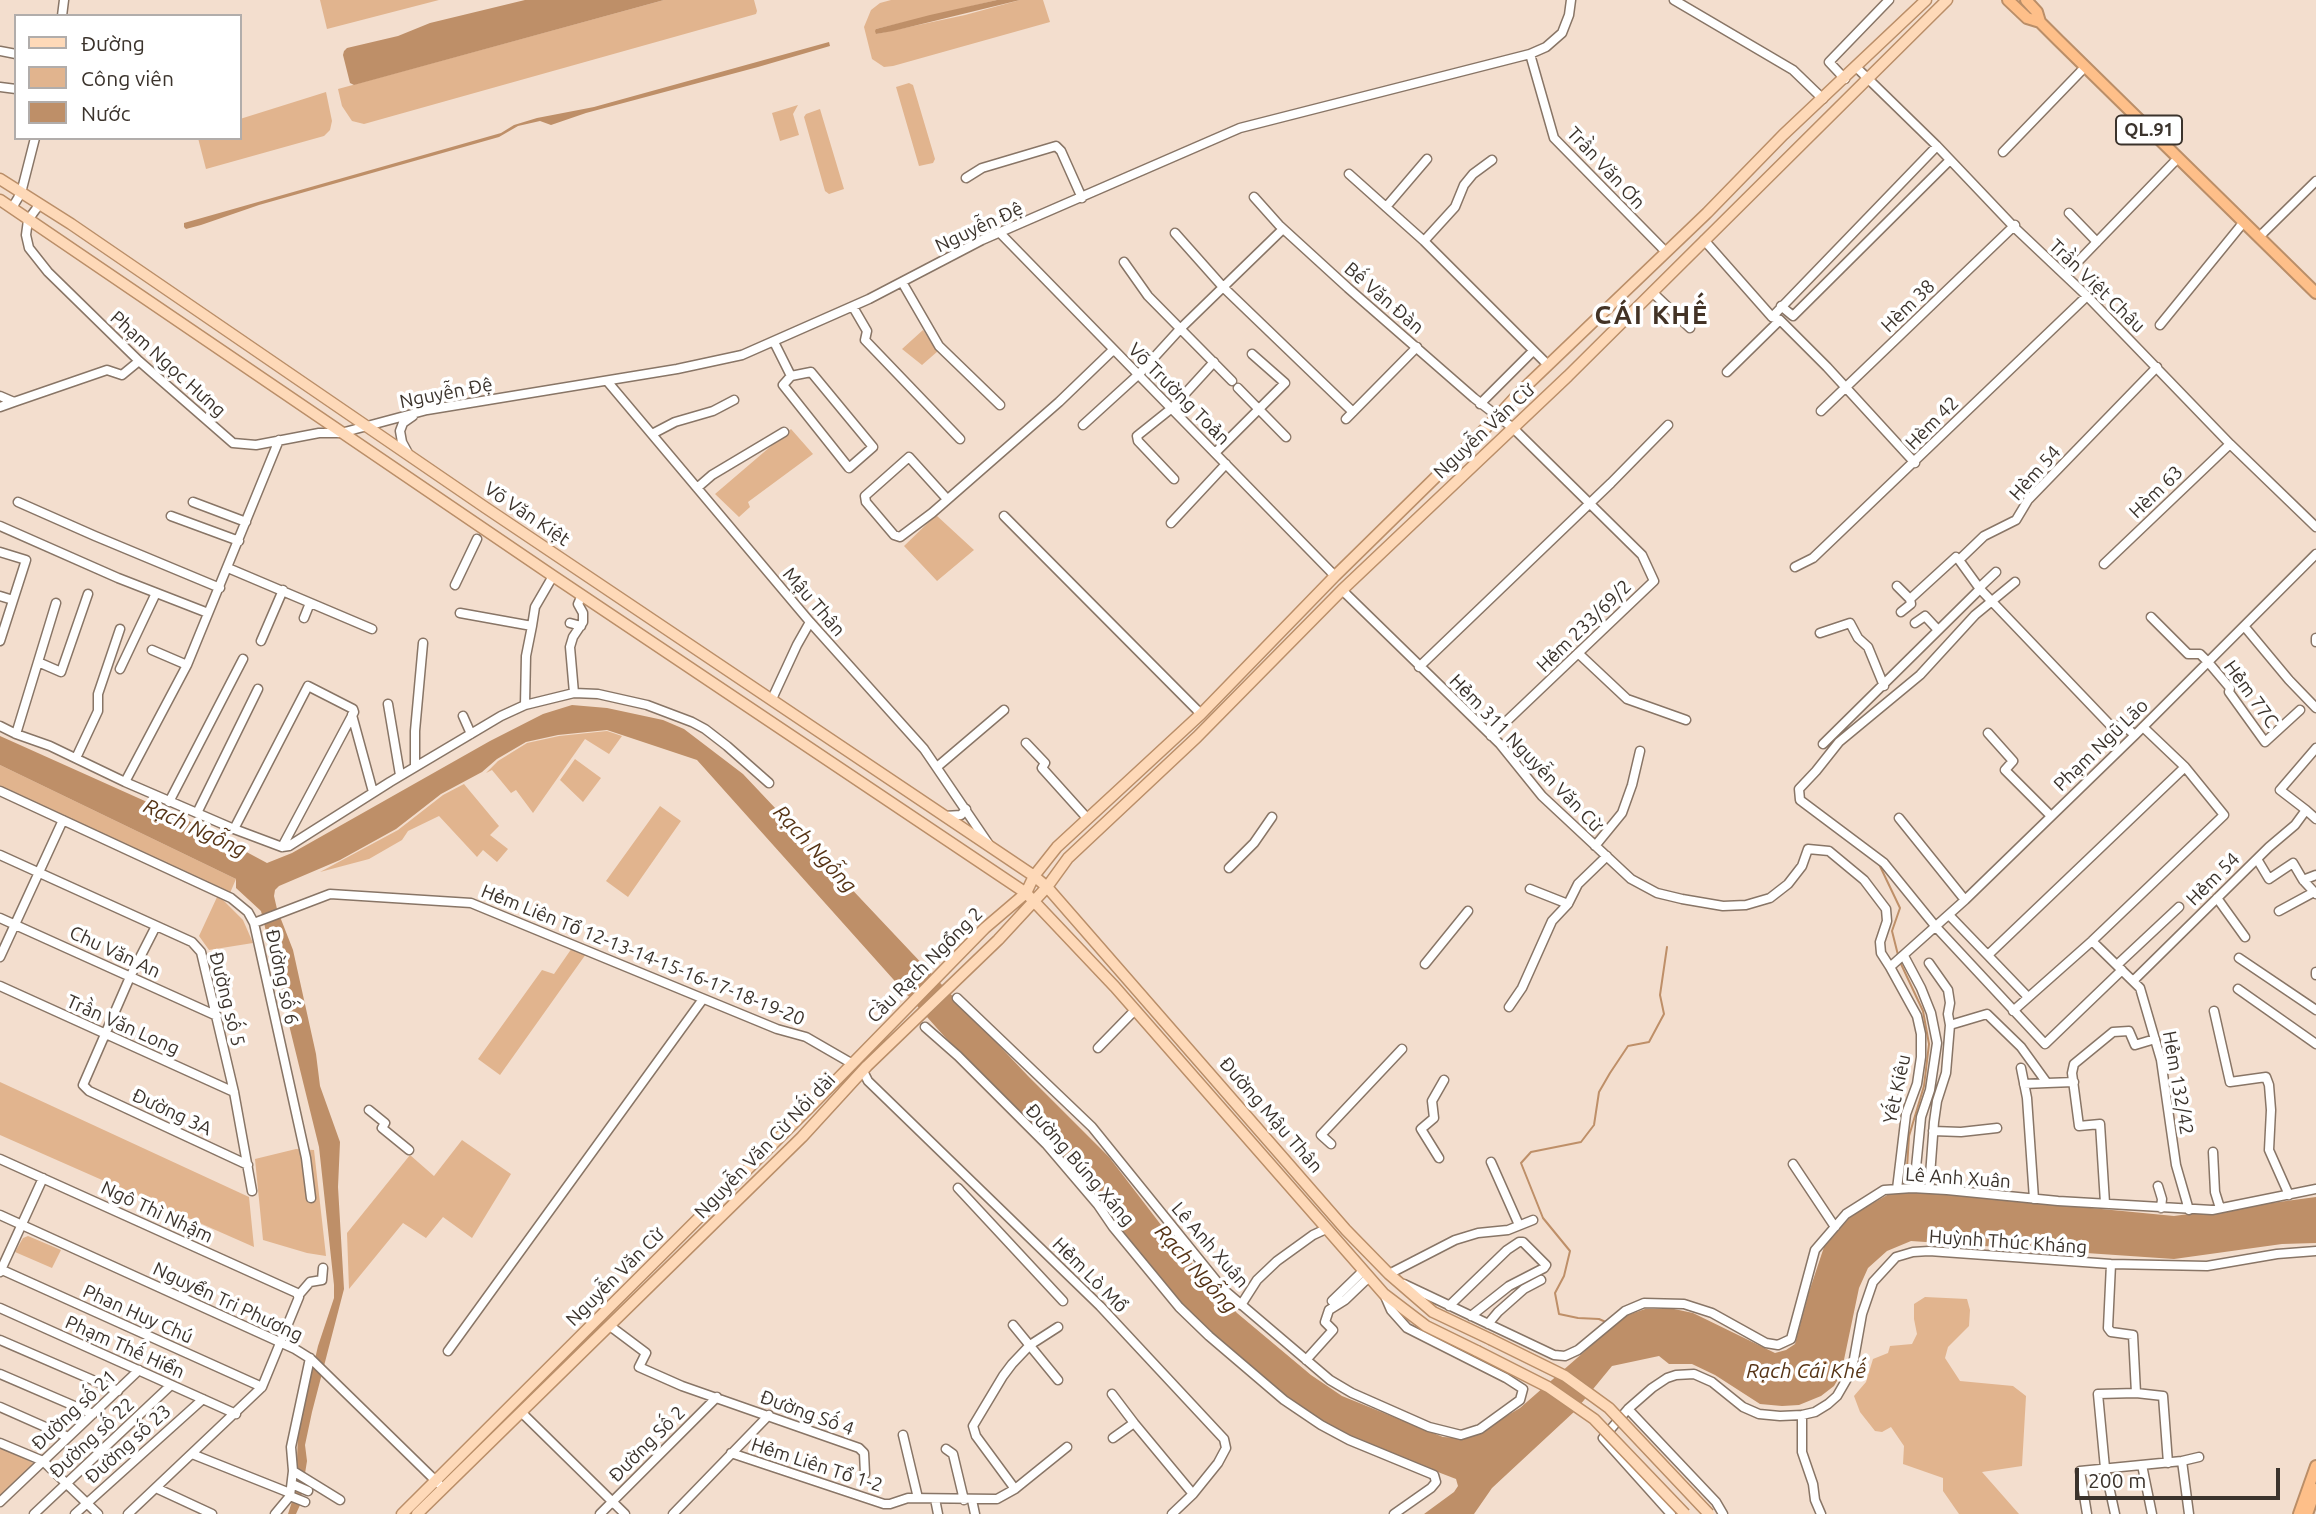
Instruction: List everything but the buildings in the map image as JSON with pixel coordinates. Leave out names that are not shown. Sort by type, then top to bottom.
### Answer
[{"type":"highway","name":"QL.91","points":[[2008,0],[2027,18],[2040,22],[2316,293]]},
{"type":"highway","name":"QL.91","points":[[2026,0],[2037,12],[2040,22]]},
{"type":"highway","points":[[2299,1514],[2316,1466]]},
{"type":"highway","points":[[2307,1514],[2316,1489]]},
{"type":"main road","name":"Nguyễn Văn Cừ","points":[[1026,893],[1034,876],[1057,847],[1200,714],[1548,365],[1707,213],[1783,135],[1926,0]]},
{"type":"main road","name":"Nguyễn Văn Cừ","points":[[1047,887],[1068,858],[1197,737],[1344,588],[1513,428],[1947,0]]},
{"type":"main road","name":"Võ Văn Kiệt","points":[[0,179],[1047,887]]},
{"type":"main road","name":"Võ Văn Kiệt","points":[[0,200],[1035,901]]},
{"type":"main road","points":[[1335,576],[1344,588]]},
{"type":"main road","name":"Cầu Rạch Ngổng 2","points":[[865,1069],[998,940],[1047,887]]},
{"type":"main road","name":"Đường Mậu Thân","points":[[1047,887],[1236,1100],[1346,1230],[1392,1278],[1433,1311],[1565,1376],[1609,1408],[1709,1514]]},
{"type":"main road","name":"Cầu Rạch Ngổng 2","points":[[851,1063],[985,928],[1026,893]]},
{"type":"main road","name":"Đường Mậu Thân","points":[[1035,901],[1135,1010],[1384,1294],[1426,1325],[1548,1387],[1594,1419],[1685,1514]]},
{"type":"main road","points":[[1168,1048],[1179,1038]]},
{"type":"main road","name":"Nguyễn Văn Cừ","points":[[402,1514],[440,1485],[851,1063]]},
{"type":"main road","name":"Nguyễn Văn Cừ Nối dài","points":[[417,1514],[440,1485],[610,1326],[802,1137],[865,1069]]},
{"type":"main road","points":[[682,1236],[692,1245]]},
{"type":"street","name":"Nguyễn Đệ","points":[[341,433],[427,410],[677,369],[742,355],[853,307],[982,240],[1240,128],[1530,54],[1546,47],[1562,33],[1571,0]]},
{"type":"street","points":[[1674,0],[1793,70],[1823,99]]},
{"type":"street","points":[[1844,79],[1829,62],[1889,0]]},
{"type":"street","name":"Trần Văn Ơn","points":[[1530,54],[1554,138],[1665,252]]},
{"type":"street","name":"Trần Việt Châu","points":[[1856,67],[2087,296],[2230,444],[2316,527]]},
{"type":"street","points":[[2003,152],[2085,67]]},
{"type":"street","points":[[12,208],[21,193],[34,140]]},
{"type":"street","points":[[966,178],[982,168],[1056,146],[1062,151],[1082,198]]},
{"type":"street","points":[[1727,372],[1776,318],[1781,306],[1937,146]]},
{"type":"street","points":[[2065,275],[2178,158]]},
{"type":"street","points":[[1386,207],[1427,159]]},
{"type":"street","points":[[1424,241],[1455,207],[1464,185],[1473,174],[1492,160]]},
{"type":"street","points":[[1781,306],[1793,316],[1950,160]]},
{"type":"street","points":[[1349,174],[1424,241],[1548,365]]},
{"type":"street","points":[[2259,237],[2316,181]]},
{"type":"street","name":"Bế Văn Đàn","points":[[1254,197],[1283,229],[1497,417]]},
{"type":"street","points":[[28,220],[39,205]]},
{"type":"street","points":[[2069,212],[2097,242]]},
{"type":"street","name":"Phạm Ngọc Hưng","points":[[28,220],[26,235],[29,248],[48,272],[139,361],[233,443],[256,445],[319,433],[341,433]]},
{"type":"street","points":[[2160,325],[2243,223]]},
{"type":"street","name":"Hèm 38","points":[[1821,411],[2015,225]]},
{"type":"street","points":[[1083,425],[1139,374],[1181,328],[1283,229]]},
{"type":"street","name":"Võ Trường Toản","points":[[1000,233],[1335,576]]},
{"type":"street","points":[[1175,233],[1223,287],[1350,415],[1417,347]]},
{"type":"street","points":[[1704,240],[1915,463]]},
{"type":"street","points":[[1124,262],[1148,296],[1286,437]]},
{"type":"street","points":[[902,282],[939,346],[1000,405]]},
{"type":"street","points":[[1652,292],[1690,328]]},
{"type":"street","name":"Hèm 42","points":[[1795,567],[1813,558],[2087,296]]},
{"type":"street","points":[[853,307],[867,331],[865,340],[960,439]]},
{"type":"street","points":[[774,342],[791,376]]},
{"type":"street","points":[[947,499],[909,457],[865,496],[869,506],[897,537],[947,499],[1059,402],[1113,350]]},
{"type":"street","points":[[1480,404],[1534,351]]},
{"type":"street","points":[[1215,453],[1286,383],[1252,355]]},
{"type":"street","points":[[0,407],[107,370],[122,375],[139,361]]},
{"type":"street","points":[[1174,479],[1136,438],[1172,408],[1214,362]]},
{"type":"street","name":"Hèm 54","points":[[1900,612],[1911,604],[1910,599],[1943,567],[1956,557],[1959,560],[1984,536],[2016,520],[2028,499],[2157,367]]},
{"type":"street","points":[[810,372],[873,447],[849,468],[783,385],[791,376],[810,372]]},
{"type":"street","name":"Mậu Thân","points":[[607,381],[810,621],[924,749],[991,847]]},
{"type":"street","points":[[0,396],[14,402]]},
{"type":"street","points":[[652,434],[675,422],[713,411],[734,400]]},
{"type":"street","points":[[409,455],[402,442],[400,430],[403,423],[427,410]]},
{"type":"street","name":"Hẻm 233/69/2","points":[[1491,736],[1654,581],[1643,555],[1513,428],[1497,417]]},
{"type":"street","points":[[1419,667],[1668,425]]},
{"type":"street","points":[[697,488],[712,475],[784,432]]},
{"type":"street","points":[[125,782],[187,665],[279,440]]},
{"type":"street","name":"Hèm 63","points":[[2104,564],[2230,444]]},
{"type":"street","points":[[1171,523],[1226,464]]},
{"type":"street","points":[[18,502],[220,588]]},
{"type":"street","points":[[193,502],[246,522]]},
{"type":"street","points":[[171,516],[239,541]]},
{"type":"street","points":[[1004,516],[1200,714]]},
{"type":"street","points":[[0,526],[208,614]]},
{"type":"street","points":[[454,584],[477,539]]},
{"type":"street","points":[[0,552],[26,560],[0,641]]},
{"type":"street","name":"Phạm Ngũ Lão","points":[[1904,956],[2135,735],[2316,554]]},
{"type":"street","points":[[1959,560],[1979,589],[2112,727],[2123,725],[2135,735]]},
{"type":"street","points":[[228,568],[372,629]]},
{"type":"street","points":[[1823,744],[1996,572]]},
{"type":"street","points":[[525,705],[526,656],[535,607],[553,576]]},
{"type":"street","points":[[2015,582],[1975,615],[1920,675],[1839,742],[1799,789],[1800,800],[1884,863],[1936,927],[2045,1044],[2179,907]]},
{"type":"street","points":[[1897,586],[1910,599]]},
{"type":"street","name":"Hẻm 311 Nguyễn Văn Cừ","points":[[1344,588],[1419,667],[1491,736],[1542,796],[1631,879],[1657,893],[1723,906],[1746,905],[1770,898],[1788,884],[1802,866],[1808,849]]},
{"type":"street","points":[[261,641],[283,590]]},
{"type":"street","points":[[120,669],[156,593]]},
{"type":"street","points":[[38,662],[61,672],[88,594]]},
{"type":"street","points":[[574,693],[570,647],[581,626],[583,613],[578,604],[582,595]]},
{"type":"street","points":[[0,596],[13,600]]},
{"type":"street","points":[[16,734],[55,603]]},
{"type":"street","points":[[304,618],[310,603]]},
{"type":"street","points":[[460,613],[532,626]]},
{"type":"street","points":[[1915,623],[1926,616],[1938,630]]},
{"type":"street","points":[[2151,617],[2188,654],[2200,654],[2208,662]]},
{"type":"street","points":[[772,699],[810,621]]},
{"type":"street","points":[[570,623],[581,626]]},
{"type":"street","points":[[1820,633],[1850,623],[1858,638],[1868,647],[1883,686],[1892,699]]},
{"type":"street","points":[[2244,626],[2316,708]]},
{"type":"street","points":[[76,758],[98,711],[98,694],[120,629]]},
{"type":"street","points":[[415,767],[422,643]]},
{"type":"street","points":[[152,650],[187,665]]},
{"type":"street","points":[[1578,653],[1627,699],[1686,720]]},
{"type":"street","points":[[169,802],[243,659]]},
{"type":"street","name":"Hẻm 77C","points":[[2208,662],[2230,688],[2229,692],[2264,742],[2301,710]]},
{"type":"street","points":[[234,829],[307,686],[354,709],[282,847]]},
{"type":"street","points":[[197,813],[258,690]]},
{"type":"street","points":[[0,726],[50,746],[169,802],[282,847],[289,846],[400,775],[525,705],[574,693],[598,694],[636,702],[692,722],[727,746],[769,783]]},
{"type":"street","points":[[388,704],[400,775]]},
{"type":"street","points":[[937,766],[1004,710]]},
{"type":"street","points":[[352,715],[373,792]]},
{"type":"street","points":[[463,716],[471,734]]},
{"type":"street","points":[[2013,1011],[2092,941],[2224,815],[2185,767],[2143,727]]},
{"type":"street","points":[[1988,733],[2013,761],[2005,770],[2051,816]]},
{"type":"street","points":[[1026,743],[1045,763],[1042,768],[1087,818]]},
{"type":"street","points":[[2316,748],[2280,790],[2316,820]]},
{"type":"street","points":[[1595,846],[1622,813],[1640,751]]},
{"type":"street","points":[[1988,955],[2185,767]]},
{"type":"street","name":"Đường số 6","points":[[0,791],[231,898],[257,921],[306,1158],[311,1198]]},
{"type":"street","points":[[945,816],[961,815],[966,809]]},
{"type":"street","name":"Hẻm 54","points":[[2133,981],[2295,825],[2306,810]]},
{"type":"street","points":[[1229,868],[1254,843],[1272,817]]},
{"type":"street","points":[[1899,818],[1965,900]]},
{"type":"street","points":[[0,957],[63,820]]},
{"type":"street","name":"Yết Kiêu","points":[[1808,849],[1835,855],[1876,893],[1886,908],[1886,921],[1880,942],[1881,953],[1928,1034],[1921,1057],[1914,1116],[1914,1188]]},
{"type":"street","name":"Đường số 5","points":[[0,855],[192,942],[201,952],[234,1092],[252,1191]]},
{"type":"street","points":[[1509,1007],[1522,988],[1552,922],[1568,904],[1578,884],[1607,856]]},
{"type":"street","points":[[2257,859],[2269,879],[2293,863],[2315,893],[2279,911]]},
{"type":"street","points":[[2303,880],[2316,876]]},
{"type":"street","points":[[1530,888],[1568,904]]},
{"type":"street","name":"Hẻm Liên Tổ 12-13-14-15-16-17-18-19-20","points":[[257,921],[333,894],[471,903],[777,1029],[806,1037],[851,1063]]},
{"type":"street","points":[[2217,898],[2245,937]]},
{"type":"street","points":[[1425,964],[1468,911]]},
{"type":"street","points":[[1949,915],[2028,997]]},
{"type":"street","name":"Chu Văn An","points":[[0,918],[217,1016]]},
{"type":"street","points":[[105,1034],[130,976],[156,926]]},
{"type":"street","name":"Hẻm 132/42","points":[[2092,941],[2140,988],[2161,1060],[2176,1165],[2189,1210]]},
{"type":"street","points":[[1890,967],[1904,956]]},
{"type":"street","name":"Yết Kiêu","points":[[1897,1189],[1914,1116],[1930,1090],[1935,1066],[1921,988],[1904,956]]},
{"type":"street","points":[[2239,958],[2316,1010]]},
{"type":"street","points":[[1929,963],[1948,990],[1950,1003],[1948,1063],[1937,1101],[1930,1189]]},
{"type":"street","name":"Trần Văn Long","points":[[0,986],[234,1092]]},
{"type":"street","points":[[2238,989],[2316,1044]]},
{"type":"street","name":"Lê Anh Xuân","points":[[957,998],[1092,1127],[1223,1289],[1330,1380],[1352,1393],[1445,1433],[1461,1435],[1471,1434],[1520,1400],[1523,1389],[1407,1328],[1391,1310],[1384,1294]]},
{"type":"street","points":[[448,1351],[703,999]]},
{"type":"street","points":[[1098,1048],[1135,1010]]},
{"type":"street","points":[[2214,1011],[2230,1082],[2266,1077],[2271,1110],[2269,1150],[2289,1195]]},
{"type":"street","points":[[1950,1025],[1987,1014],[2021,1047],[2047,1083]]},
{"type":"street","name":"Đường Búng Xáng","points":[[925,1027],[1038,1136],[1098,1205],[1112,1227],[1179,1307],[1209,1336],[1284,1400],[1321,1426],[1434,1475],[1436,1482],[1431,1488],[1394,1514]]},
{"type":"street","points":[[2105,1203],[2100,1124],[2079,1126],[2074,1064],[2113,1032],[2129,1031],[2135,1045],[2155,1039]]},
{"type":"street","name":"Đường 3A","points":[[105,1034],[83,1085],[89,1091],[248,1165]]},
{"type":"street","points":[[1331,1144],[1321,1135],[1402,1049]]},
{"type":"street","points":[[2021,1068],[2034,1199]]},
{"type":"street","name":"Hẻm Lò Mổ","points":[[865,1069],[868,1080],[1100,1306],[1224,1439],[1226,1448],[1218,1462],[1193,1494],[1172,1514]]},
{"type":"street","points":[[1439,1158],[1421,1129],[1434,1118],[1432,1101],[1444,1080]]},
{"type":"street","points":[[2024,1084],[2074,1082]]},
{"type":"street","points":[[369,1110],[384,1123],[382,1127],[409,1150]]},
{"type":"street","points":[[1933,1132],[1997,1128]]},
{"type":"street","points":[[2213,1152],[2215,1192],[2220,1208]]},
{"type":"street","name":"Ngô Thì Nhậm","points":[[0,1159],[299,1297]]},
{"type":"street","points":[[1492,1162],[1519,1225]]},
{"type":"street","points":[[1793,1164],[1835,1227]]},
{"type":"street","points":[[0,1270],[43,1178]]},
{"type":"street","points":[[2158,1186],[2162,1199],[2161,1209]]},
{"type":"street","points":[[958,1188],[1063,1301]]},
{"type":"street","name":"Lê Anh Xuân","points":[[1392,1278],[1554,1355],[1565,1356],[1578,1350],[1625,1311],[1644,1303],[1684,1304],[1712,1313],[1766,1343],[1778,1345],[1791,1339],[1815,1250],[1846,1214],[1884,1190],[1930,1189],[2189,1210],[2220,1208],[2316,1189]]},
{"type":"street","name":"Nguyển Tri Phương","points":[[0,1215],[281,1342],[310,1359],[440,1485]]},
{"type":"street","points":[[1392,1278],[1455,1240],[1478,1233],[1508,1230],[1533,1220]]},
{"type":"street","points":[[1241,1305],[1257,1280],[1276,1261],[1326,1229]]},
{"type":"street","points":[[1449,1306],[1507,1250],[1519,1242],[1523,1242],[1546,1265],[1508,1286],[1471,1316]]},
{"type":"street","name":"Huỳnh Thúc Kháng","points":[[1671,1514],[1603,1438],[1628,1409],[1667,1378],[1694,1374],[1712,1382],[1744,1407],[1759,1414],[1802,1415],[1828,1404],[1843,1387],[1854,1359],[1862,1314],[1873,1282],[1896,1257],[1929,1251],[2111,1264],[2207,1266],[2277,1254],[2316,1251]]},
{"type":"street","points":[[2111,1264],[2109,1328],[2111,1332],[2133,1335],[2136,1393]]},
{"type":"street","points":[[128,1514],[262,1387],[299,1297],[310,1282],[322,1280],[323,1268]]},
{"type":"street","name":"Phan Huy Chú","points":[[0,1270],[262,1387]]},
{"type":"street","points":[[1332,1301],[1365,1275]]},
{"type":"street","points":[[1306,1360],[1335,1331],[1325,1322],[1329,1311],[1345,1300],[1365,1275]]},
{"type":"street","points":[[1488,1324],[1524,1289],[1541,1280]]},
{"type":"street","name":"Phạm Thế Hiển","points":[[0,1308],[236,1414]]},
{"type":"street","points":[[1013,1325],[1058,1380]]},
{"type":"street","points":[[610,1326],[646,1353],[639,1367],[682,1386],[718,1397]]},
{"type":"street","points":[[1015,1489],[976,1436],[974,1426],[1003,1376],[1030,1345],[1058,1327]]},
{"type":"street","points":[[0,1340],[118,1391]]},
{"type":"street","points":[[298,1493],[291,1447],[310,1359]]},
{"type":"street","name":"Đường số 21","points":[[0,1502],[139,1370]]},
{"type":"street","points":[[0,1374],[93,1414]]},
{"type":"street","name":"Đường số 22","points":[[34,1514],[171,1385]]},
{"type":"street","points":[[2115,1514],[2105,1468],[2098,1394],[2136,1393],[2163,1396],[2168,1462]]},
{"type":"street","points":[[1112,1394],[1193,1494]]},
{"type":"street","name":"Đường Số 4","points":[[718,1397],[859,1448],[864,1453],[865,1474]]},
{"type":"street","name":"Đường Số 2","points":[[600,1514],[718,1397]]},
{"type":"street","name":"Đường số 23","points":[[75,1514],[203,1399]]},
{"type":"street","points":[[0,1407],[68,1437]]},
{"type":"street","points":[[1628,1409],[1716,1502],[1723,1514]]},
{"type":"street","points":[[521,1412],[625,1514]]},
{"type":"street","points":[[673,1514],[769,1415]]},
{"type":"street","points":[[1802,1415],[1802,1452],[1821,1514]]},
{"type":"street","points":[[1113,1438],[1134,1423]]},
{"type":"street","points":[[903,1435],[918,1498]]},
{"type":"street","points":[[0,1443],[43,1461],[98,1514]]},
{"type":"street","name":"Hẻm Liên Tổ 1-2","points":[[731,1453],[884,1504],[918,1498],[997,1499],[1015,1489],[1067,1447]]},
{"type":"street","points":[[946,1449],[953,1454],[975,1514]]},
{"type":"street","points":[[192,1454],[298,1493]]},
{"type":"street","points":[[2087,1514],[2080,1471],[2199,1457]]},
{"type":"street","points":[[2182,1461],[2189,1514]]},
{"type":"street","points":[[2142,1465],[2152,1514]]},
{"type":"street","points":[[295,1471],[340,1500]]},
{"type":"street","points":[[156,1488],[212,1514]]},
{"type":"street","points":[[275,1514],[298,1493]]},
{"type":"street","points":[[935,1499],[939,1514]]},
{"type":"green space","points":[[320,0],[439,0],[327,29]]},
{"type":"green space","points":[[664,0],[754,0],[757,11],[756,14],[364,124],[352,121],[342,106],[338,89]]},
{"type":"green space","points":[[891,0],[997,0],[876,29],[876,34],[1020,0],[1043,0],[1050,22],[884,67],[872,59],[864,27],[871,10],[880,3]]},
{"type":"green space","points":[[909,83],[913,85],[935,159],[933,163],[919,166],[896,87]]},
{"type":"green space","points":[[326,92],[332,121],[330,130],[324,136],[206,169],[199,140],[242,140],[242,118]]},
{"type":"green space","points":[[798,105],[793,114],[799,135],[780,141],[772,113]]},
{"type":"green space","points":[[820,109],[844,189],[829,194],[825,191],[804,117]]},
{"type":"green space","points":[[923,330],[938,351],[922,365],[902,349]]},
{"type":"green space","points":[[791,429],[813,454],[748,502],[750,507],[739,517],[715,494]]},
{"type":"green space","points":[[936,515],[974,550],[937,581],[904,546]]},
{"type":"green space","points":[[607,731],[622,736],[609,754],[585,739],[533,813],[516,790],[511,793],[492,770],[486,773],[498,761],[527,743],[559,736]]},
{"type":"green space","points":[[575,759],[601,778],[583,802],[560,780]]},
{"type":"green space","points":[[0,765],[236,879],[230,893],[0,788]]},
{"type":"green space","points":[[464,784],[499,826],[490,835],[508,849],[497,862],[483,850],[477,857],[439,816],[408,831],[402,840],[369,859],[320,872],[398,830],[443,795]]},
{"type":"green space","points":[[660,806],[681,821],[628,897],[606,881]]},
{"type":"green space","points":[[218,895],[243,920],[253,943],[209,950],[199,936]]},
{"type":"green space","points":[[572,948],[586,954],[500,1075],[478,1059],[542,970],[554,974]]},
{"type":"green space","points":[[0,1082],[249,1197],[254,1247],[0,1135]]},
{"type":"green space","points":[[462,1140],[511,1174],[472,1238],[443,1217],[426,1238],[403,1223],[349,1289],[347,1233],[410,1155],[434,1176]]},
{"type":"green space","points":[[296,1149],[314,1150],[326,1256],[263,1240],[255,1159]]},
{"type":"green space","points":[[28,1236],[61,1250],[52,1268],[15,1252],[23,1238]]},
{"type":"green space","points":[[1925,1297],[1967,1299],[1970,1310],[1969,1326],[1948,1347],[1945,1358],[1960,1381],[2013,1386],[2026,1396],[2022,1466],[1982,1472],[2019,1514],[1959,1514],[1943,1491],[1943,1478],[1903,1464],[1904,1446],[1891,1427],[1882,1432],[1875,1431],[1860,1412],[1854,1396],[1866,1382],[1873,1359],[1888,1353],[1890,1346],[1912,1344],[1917,1334],[1914,1304]]},
{"type":"green space","points":[[0,1446],[35,1464],[0,1502]]},
{"type":"water","points":[[525,0],[664,0],[354,85],[350,83],[343,55],[347,48],[398,36],[430,23]]},
{"type":"water","points":[[997,0],[1020,0],[893,31],[876,34],[875,31],[930,15]]},
{"type":"water","points":[[829,42],[830,46],[551,125],[540,121],[518,126],[499,137],[259,205],[201,225],[186,229],[184,227],[184,223],[501,133],[514,125],[537,118],[594,107]]},
{"type":"water","points":[[572,705],[607,708],[663,720],[684,729],[743,774],[1028,1076],[1109,1157],[1181,1251],[1237,1313],[1311,1375],[1342,1396],[1443,1437],[1474,1435],[1520,1408],[1625,1316],[1645,1309],[1674,1309],[1693,1313],[1775,1353],[1786,1350],[1795,1344],[1824,1247],[1852,1215],[1889,1194],[1905,1190],[2174,1216],[2316,1197],[2316,1243],[2282,1244],[2174,1259],[1911,1241],[1887,1251],[1868,1268],[1859,1288],[1841,1374],[1834,1386],[1821,1396],[1799,1405],[1760,1404],[1715,1375],[1692,1364],[1669,1364],[1659,1356],[1612,1366],[1575,1411],[1492,1488],[1474,1514],[1424,1514],[1454,1492],[1458,1486],[1456,1479],[1342,1435],[1290,1401],[1192,1317],[1059,1156],[944,1036],[697,760],[607,730],[558,735],[526,742],[497,759],[482,772],[441,794],[396,829],[340,860],[275,890],[277,909],[293,950],[316,1054],[320,1086],[340,1142],[338,1187],[344,1289],[305,1445],[307,1461],[300,1505],[296,1514],[288,1514],[296,1489],[298,1432],[318,1346],[334,1298],[334,1285],[319,1147],[261,911],[236,888],[236,879],[0,765],[0,736],[185,819],[267,863],[292,853],[490,741],[543,714]]},
{"type":"waterway","points":[[1878,862],[1900,908],[1892,931],[1898,955]]},
{"type":"waterway","points":[[1608,1323],[1599,1319],[1559,1314],[1555,1293],[1564,1276],[1570,1251],[1543,1218],[1521,1163],[1531,1152],[1581,1142],[1594,1125],[1599,1092],[1610,1073],[1628,1046],[1649,1042],[1664,1014],[1660,995],[1667,947]]},
{"type":"waterway","points":[[1901,964],[1923,1011],[1929,1044],[1924,1086],[1909,1136],[1906,1184]]},
{"type":"district","name":"CÁI KHẾ","points":[[1652,315]]},
{"type":"water label","name":"Rạch Ngỗng","points":[[195,828]]},
{"type":"water label","name":"Rạch Ngỗng","points":[[815,849]]},
{"type":"water label","name":"Rạch Ngỗng","points":[[1196,1269]]},
{"type":"water label","name":"Rạch Cái Khế","points":[[1806,1371]]}]
